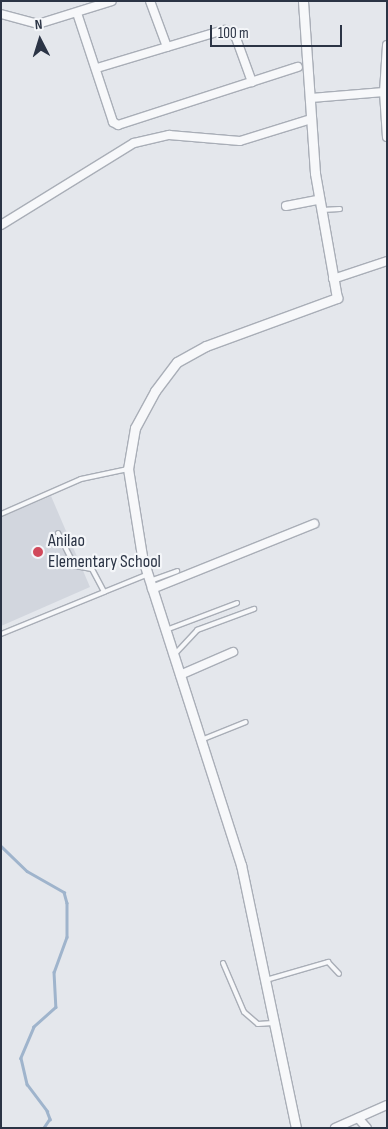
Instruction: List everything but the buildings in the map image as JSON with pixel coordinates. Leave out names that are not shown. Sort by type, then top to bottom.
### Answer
[{"type":"street","points":[[1,14],[34,25],[112,1]]},
{"type":"street","points":[[150,1],[167,47]]},
{"type":"street","points":[[296,1128],[241,865],[150,581],[133,516],[128,469],[135,428],[155,391],[177,362],[206,346],[332,302],[337,296],[319,205],[303,1]]},
{"type":"street","points":[[77,13],[97,68],[113,122],[118,126],[298,67]]},
{"type":"street","points":[[97,68],[228,30],[236,38],[252,82]]},
{"type":"street","points":[[387,45],[384,92],[387,138]]},
{"type":"street","points":[[311,98],[384,92]]},
{"type":"street","points":[[1,224],[134,143],[169,135],[240,141],[311,119]]},
{"type":"street","points":[[286,206],[319,205]]},
{"type":"street","points":[[333,279],[387,261]]},
{"type":"street","points":[[150,581],[314,524]]},
{"type":"street","points":[[180,675],[233,652]]},
{"type":"street","points":[[335,1128],[387,1105]]},
{"type":"street","points":[[358,1118],[367,1128]]},
{"type":"lane","points":[[319,205],[340,209]]},
{"type":"lane","points":[[1,514],[81,479],[128,469]]},
{"type":"lane","points":[[58,533],[75,566],[92,569],[104,592]]},
{"type":"lane","points":[[1,634],[104,592],[150,581],[177,571]]},
{"type":"lane","points":[[166,630],[237,603]]},
{"type":"lane","points":[[174,656],[187,638],[198,630],[254,609]]},
{"type":"lane","points":[[201,740],[246,722]]},
{"type":"lane","points":[[266,980],[328,962],[339,974]]},
{"type":"lane","points":[[223,963],[244,1012],[258,1024],[274,1023]]},
{"type":"shaded area","name":"Anilao Elementary School","points":[[51,496],[90,587],[1,626],[1,517]]},
{"type":"waterway","points":[[1,846],[27,871],[64,892],[67,903],[67,937],[54,972],[56,1007],[34,1027],[21,1058],[27,1084],[47,1111],[50,1119],[44,1128]]},
{"type":"place","name":"Anilao Elementary School","points":[[38,552]]}]
